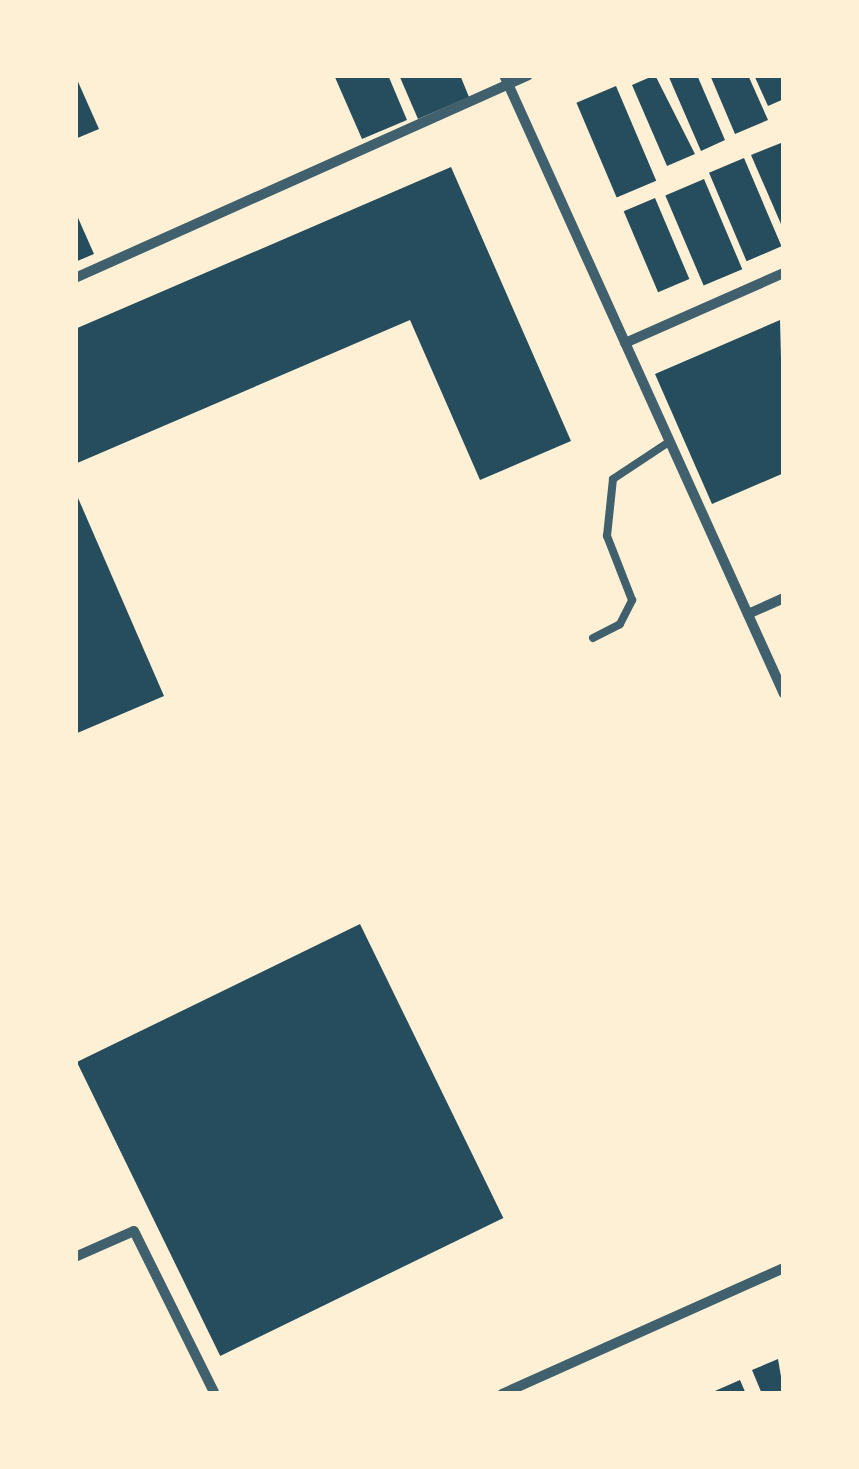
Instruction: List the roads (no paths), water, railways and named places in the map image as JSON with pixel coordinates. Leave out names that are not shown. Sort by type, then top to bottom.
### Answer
[{"type":"street","points":[[75,278],[507,80],[528,75]]},
{"type":"street","points":[[507,80],[784,694]]},
{"type":"street","points":[[625,344],[784,273]]},
{"type":"street","points":[[748,614],[784,598]]},
{"type":"street","points":[[75,1256],[134,1232],[215,1394]]},
{"type":"street","points":[[502,1394],[784,1268]]},
{"type":"lane","points":[[593,638],[620,624],[632,600],[608,536],[613,479],[669,442]]}]
